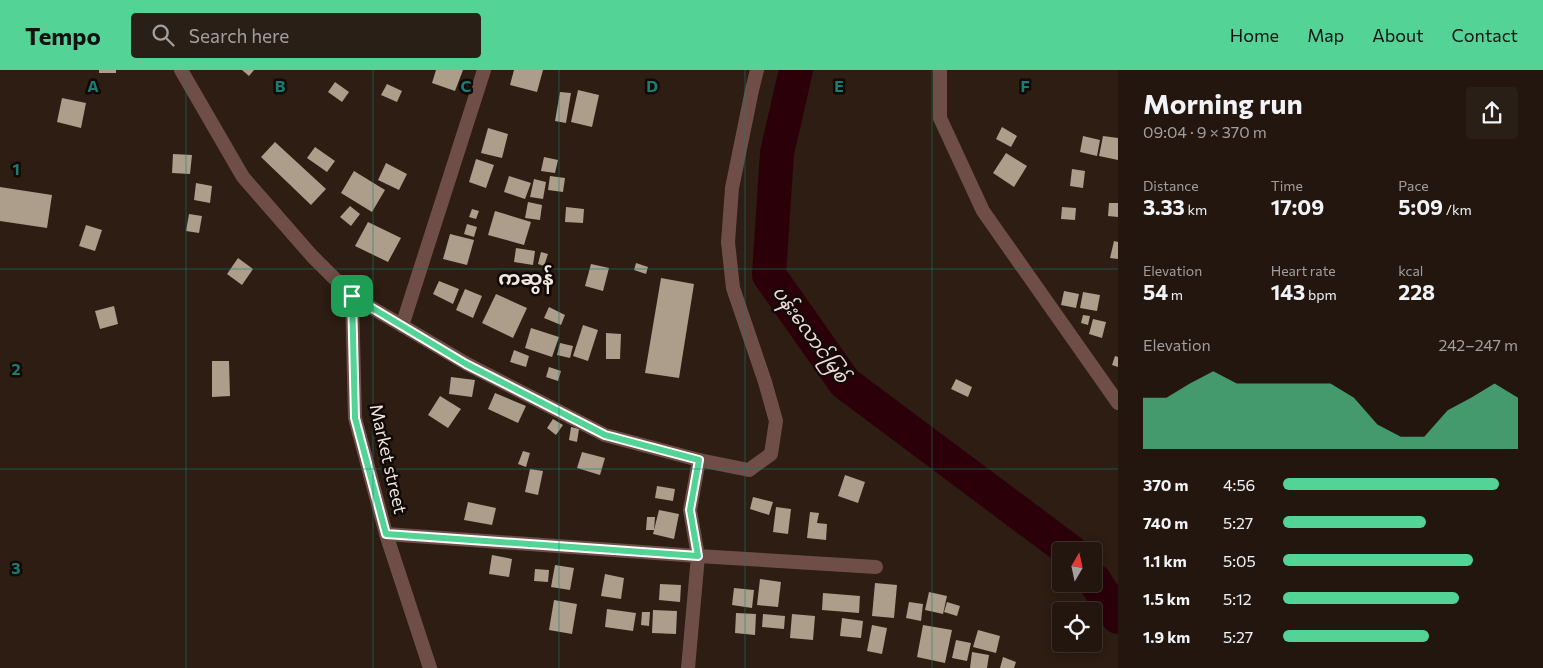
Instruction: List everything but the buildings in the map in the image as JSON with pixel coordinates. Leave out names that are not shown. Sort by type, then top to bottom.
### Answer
[{"type":"street","points":[[181,70],[243,177],[312,256],[352,296],[466,364],[605,435],[699,460],[749,470],[771,454],[776,421],[766,382],[733,288],[728,242],[732,188],[757,70]]},
{"type":"street","points":[[402,326],[484,70]]},
{"type":"street","points":[[940,70],[940,118],[983,211],[1118,403]]},
{"type":"street","name":"Market street","points":[[352,296],[355,418],[386,534],[430,668]]},
{"type":"street","points":[[688,668],[698,556],[690,510],[699,460]]},
{"type":"street","points":[[386,534],[876,567]]},
{"type":"waterway","name":"ပန်းလောင်မြစ်","points":[[796,70],[777,153],[769,275],[845,383],[1058,542]]},
{"type":"waterway","name":"ပန်းလောင်မြစ်","points":[[1102,592],[1118,617]]},
{"type":"district","name":"ကဆွန်","points":[[526,278]]},
{"type":"route","points":[[352,296],[466,364],[605,435],[699,460],[690,510],[698,556],[386,534],[355,418],[352,296]]}]
